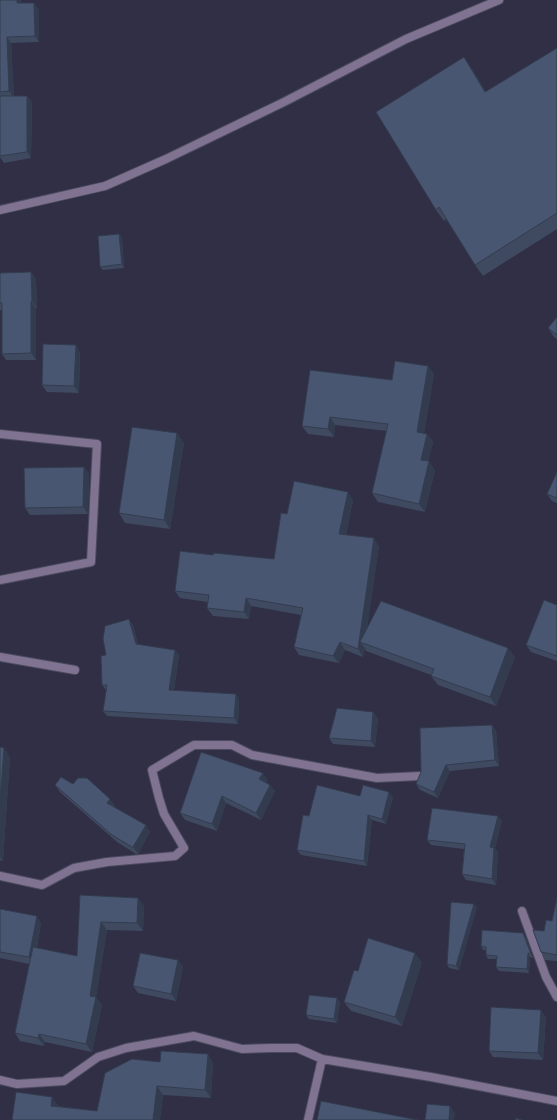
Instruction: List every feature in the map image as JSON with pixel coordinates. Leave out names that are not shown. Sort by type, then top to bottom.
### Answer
[{"type":"street","points":[[0,210],[105,186],[166,159],[284,102],[406,39],[499,0]]},
{"type":"street","points":[[0,434],[97,444],[91,562],[0,580]]},
{"type":"street","points":[[0,657],[75,670]]},
{"type":"street","points":[[0,876],[42,885],[74,868],[107,862],[175,856],[184,848],[164,814],[158,798],[152,770],[194,745],[232,746],[252,755],[377,778],[420,776]]},
{"type":"street","points":[[522,911],[546,977],[557,996]]},
{"type":"street","points":[[0,1080],[17,1084],[64,1081],[98,1057],[126,1048],[194,1036],[242,1049],[297,1048],[322,1059],[431,1077],[557,1101]]},
{"type":"street","points":[[308,1120],[322,1059]]},
{"type":"building","points":[[0,0],[17,0],[17,3],[34,3],[35,36],[7,37],[9,91],[0,92]]},
{"type":"building","points":[[557,48],[557,213],[475,265],[439,207],[436,210],[376,112],[464,57],[485,92]]},
{"type":"building","points":[[0,96],[27,96],[27,152],[0,156]]},
{"type":"building","points":[[119,234],[122,264],[100,267],[98,236]]},
{"type":"building","points":[[31,272],[31,353],[2,354],[2,303],[0,303],[0,273]]},
{"type":"building","points":[[557,317],[557,335],[548,328]]},
{"type":"building","points":[[43,344],[76,345],[74,386],[42,385]]},
{"type":"building","points":[[395,361],[428,366],[417,432],[427,434],[421,460],[429,461],[419,504],[372,493],[388,424],[330,417],[328,429],[302,426],[310,370],[392,380]]},
{"type":"building","points":[[132,427],[177,433],[164,520],[119,513]]},
{"type":"building","points":[[84,467],[83,507],[25,508],[24,468]]},
{"type":"building","points":[[557,472],[557,498],[547,494]]},
{"type":"building","points":[[294,481],[348,492],[339,534],[374,538],[358,649],[340,642],[333,656],[294,647],[303,608],[246,598],[244,612],[207,608],[209,595],[175,591],[180,551],[274,559],[281,513],[287,514]]},
{"type":"building","points":[[544,600],[557,605],[557,656],[526,645]]},
{"type":"building","points":[[381,601],[508,648],[490,697],[431,676],[434,669],[360,642]]},
{"type":"building","points":[[129,619],[136,644],[175,650],[169,690],[236,694],[234,718],[103,711],[107,685],[102,685],[101,656],[106,655],[103,639],[105,626]]},
{"type":"building","points":[[337,708],[373,712],[371,741],[329,738]]},
{"type":"building","points":[[492,725],[495,760],[446,765],[434,792],[416,784],[421,772],[420,728]]},
{"type":"building","points":[[0,747],[4,748],[0,803]]},
{"type":"building","points":[[201,752],[263,773],[259,779],[270,785],[256,813],[222,796],[212,824],[180,813]]},
{"type":"building","points":[[61,777],[73,784],[78,778],[87,778],[110,799],[107,803],[146,825],[133,847],[112,835],[55,785]]},
{"type":"building","points":[[317,785],[360,796],[363,785],[389,792],[382,819],[368,815],[364,861],[297,850],[303,815],[309,816]]},
{"type":"building","points":[[432,808],[498,816],[490,847],[494,848],[492,879],[462,874],[465,844],[427,840]]},
{"type":"building","points":[[80,895],[138,898],[137,923],[101,922],[90,996],[96,997],[86,1044],[39,1034],[38,1038],[15,1033],[33,947],[77,956]]},
{"type":"building","points":[[557,898],[557,955],[541,952],[533,930],[544,931],[546,920],[552,921]]},
{"type":"building","points":[[451,902],[474,904],[456,966],[447,964]]},
{"type":"building","points":[[0,909],[37,916],[29,957],[0,952]]},
{"type":"building","points":[[482,930],[523,933],[531,954],[528,953],[527,969],[496,967],[497,956],[486,955],[486,947],[481,946]]},
{"type":"building","points":[[368,938],[415,953],[395,1017],[344,1002],[354,970],[358,971]]},
{"type":"building","points":[[140,953],[178,960],[171,994],[133,986]]},
{"type":"building","points":[[309,995],[337,998],[334,1019],[306,1015]]},
{"type":"building","points":[[491,1007],[541,1010],[538,1053],[489,1051]]},
{"type":"building","points":[[161,1051],[208,1054],[205,1090],[157,1086],[153,1120],[12,1120],[16,1092],[52,1097],[51,1106],[97,1111],[105,1073],[132,1059],[160,1062]]},
{"type":"building","points":[[321,1101],[418,1120],[317,1120]]},
{"type":"building","points":[[427,1104],[450,1106],[449,1120],[425,1120]]}]
